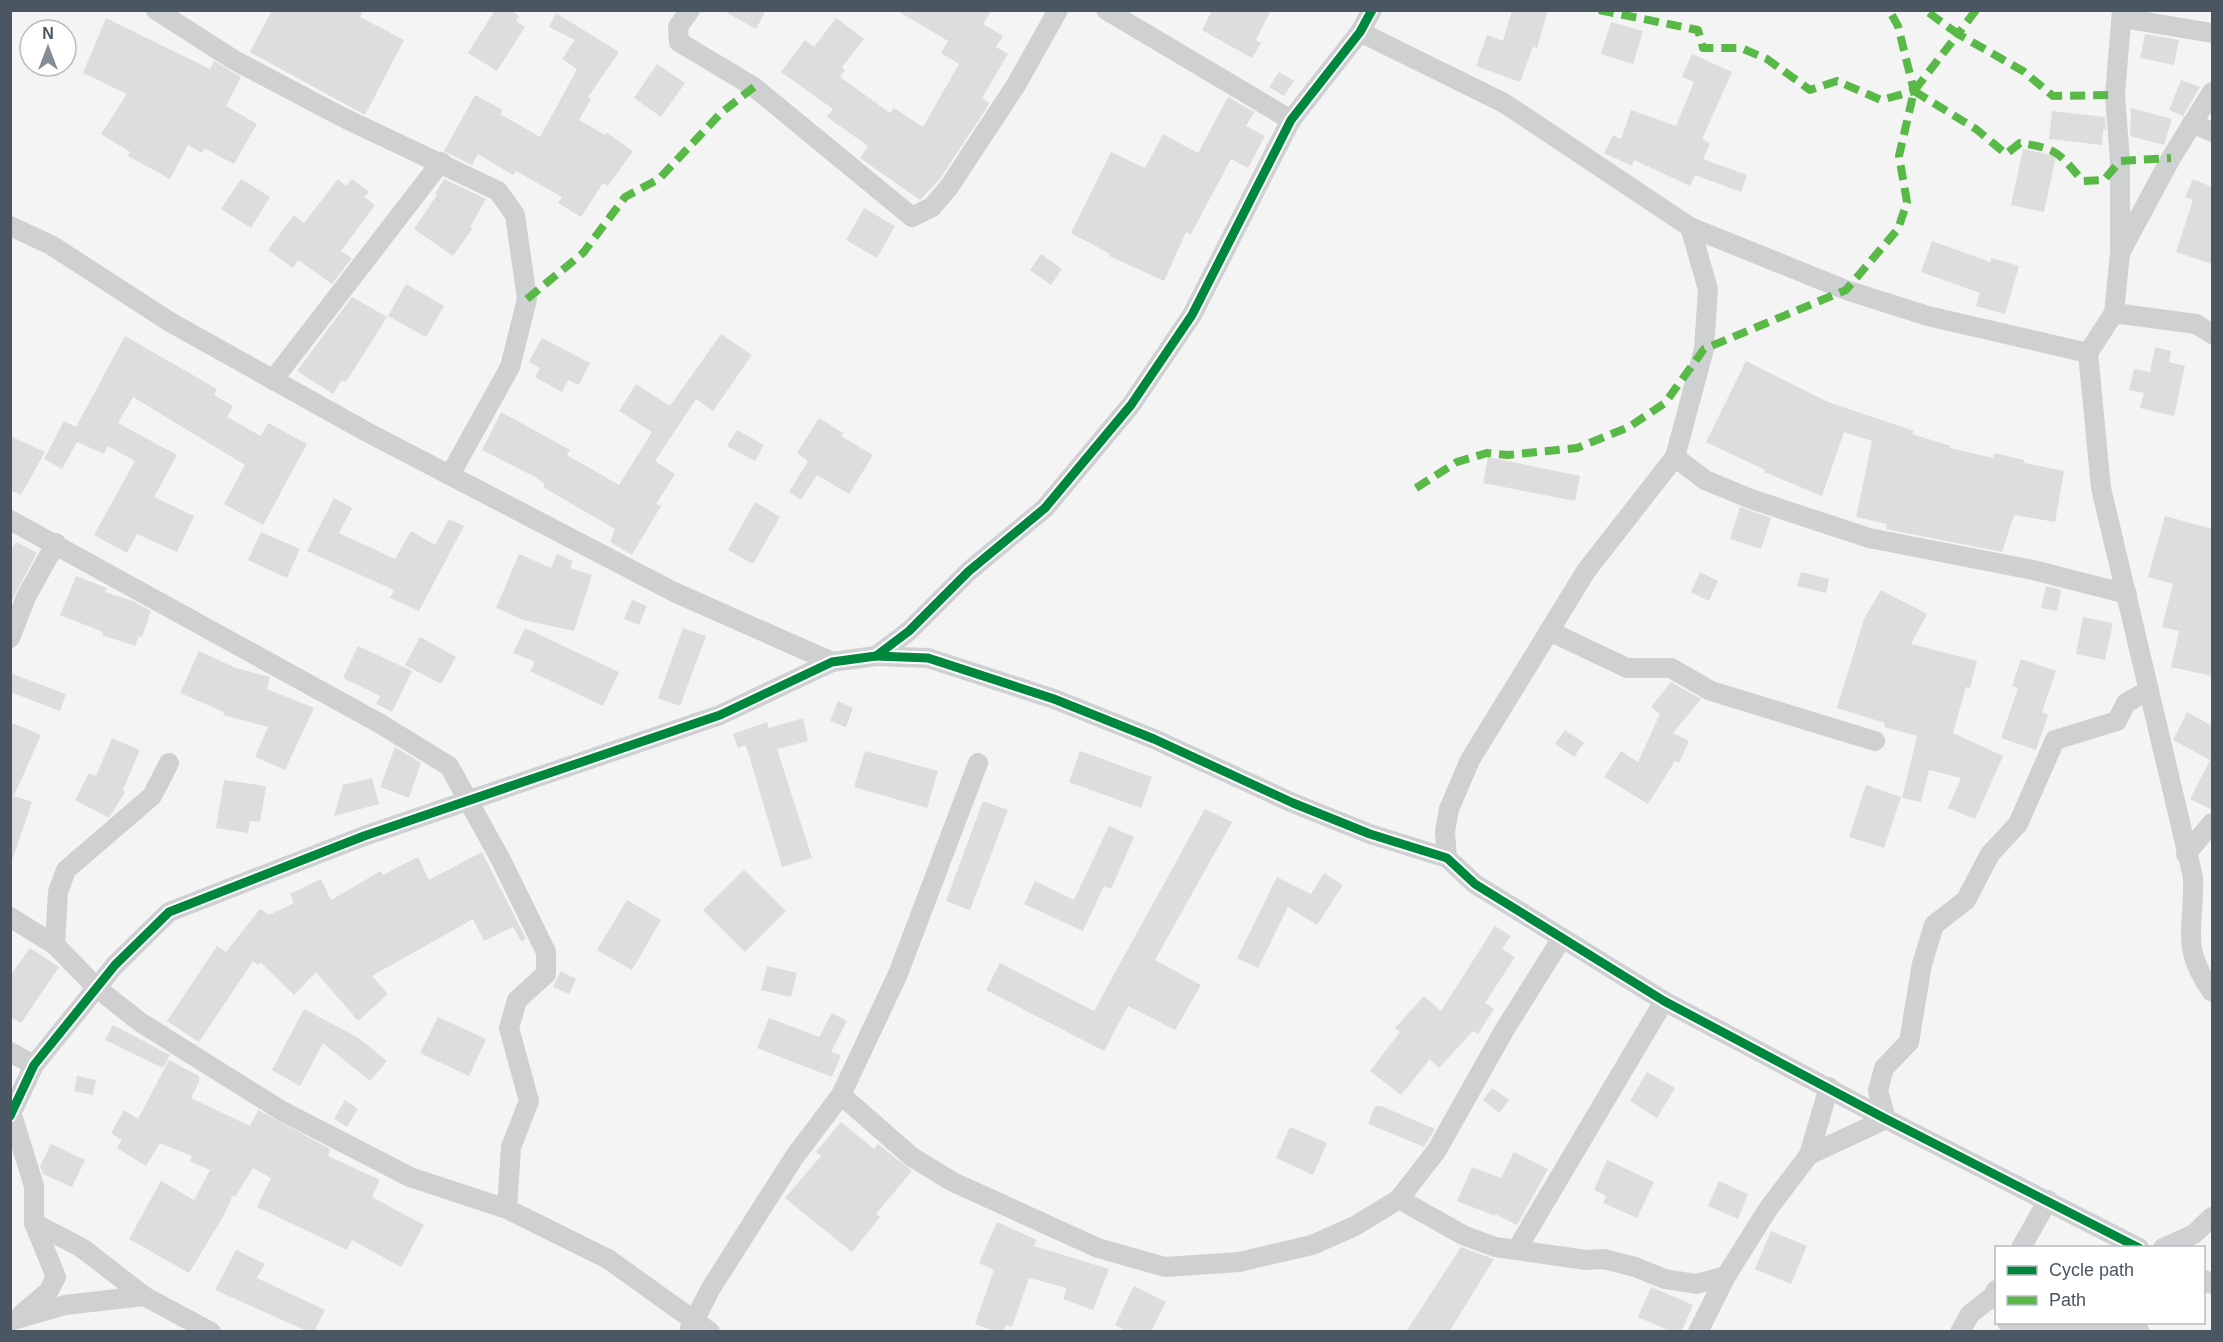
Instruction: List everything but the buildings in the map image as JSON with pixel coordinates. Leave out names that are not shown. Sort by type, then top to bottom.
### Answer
[{"type":"street","points":[[156,10],[234,60],[344,118],[498,190],[515,215],[527,299],[510,367],[450,475]]},
{"type":"street","points":[[690,10],[678,27],[679,42],[754,87],[912,217],[932,207],[949,187],[1016,85],[1058,10]]},
{"type":"street","points":[[1106,10],[1291,120]]},
{"type":"street","points":[[876,656],[909,631],[969,571],[1045,508],[1131,405],[1192,315],[1291,120],[1360,32],[1372,10]]},
{"type":"street","points":[[2212,33],[2122,14],[2115,95],[2120,161],[2120,253],[2114,313],[2088,353],[2101,488],[2193,877],[2189,935],[2194,961],[2212,992]]},
{"type":"street","points":[[1360,32],[1504,104],[1690,227],[1846,290],[1928,316],[2088,353]]},
{"type":"street","points":[[2120,253],[2192,123],[2212,92]]},
{"type":"street","points":[[2192,123],[2212,132]]},
{"type":"street","points":[[273,380],[441,162]]},
{"type":"street","points":[[10,226],[51,245],[170,321],[273,380],[450,475],[674,592],[832,662]]},
{"type":"street","points":[[1447,858],[1445,832],[1449,809],[1470,760],[1586,571],[1675,457],[1704,349],[1708,289],[1690,227]]},
{"type":"street","points":[[2114,313],[2196,324],[2212,334]]},
{"type":"street","points":[[1675,457],[1705,480],[1751,499],[1869,538],[2033,570],[2127,594]]},
{"type":"street","points":[[10,520],[56,543],[379,723],[449,766],[469,798],[546,952],[546,974],[517,1000],[509,1028],[530,1101],[511,1147],[507,1209]]},
{"type":"street","points":[[10,638],[26,597],[56,543]]},
{"type":"street","points":[[1549,631],[1627,668],[1671,668],[1711,692],[1875,741]]},
{"type":"street","points":[[12,1322],[48,1292],[56,1277],[34,1223],[34,1186],[11,1116],[34,1065],[116,965],[169,912],[469,798],[720,715],[832,662],[876,656],[928,658],[1054,699],[1154,739],[1293,803],[1370,834],[1447,858],[1475,884],[1664,1001],[1886,1119],[2135,1246]]},
{"type":"street","points":[[1886,1119],[1878,1091],[1884,1068],[1909,1042],[1922,964],[1934,925],[1966,900],[1990,854],[2018,824],[2055,740],[2117,722],[2126,703],[2149,690]]},
{"type":"street","points":[[55,945],[58,892],[66,870],[152,796],[169,763]]},
{"type":"street","points":[[692,1325],[711,1288],[795,1156],[841,1095],[898,974],[978,763]]},
{"type":"street","points":[[2186,854],[2212,823]]},
{"type":"street","points":[[10,917],[55,945],[97,988],[140,1022],[282,1112],[410,1177],[507,1209],[608,1258],[692,1325],[710,1332]]},
{"type":"street","points":[[841,1095],[912,1157],[953,1182],[1098,1248],[1165,1267],[1239,1262],[1312,1245],[1355,1226],[1398,1198],[1437,1150],[1505,1029],[1562,938]]},
{"type":"street","points":[[1517,1250],[1664,1001]]},
{"type":"street","points":[[10,1052],[34,1065]]},
{"type":"street","points":[[1703,1329],[1726,1276],[1768,1209],[1809,1155],[1829,1087]]},
{"type":"street","points":[[1809,1155],[1886,1119]]},
{"type":"street","points":[[1398,1198],[1463,1235],[1495,1247],[1586,1260],[1604,1260],[1635,1267],[1665,1279],[1695,1284],[1726,1276]]},
{"type":"street","points":[[2022,1246],[2048,1200]]},
{"type":"street","points":[[2167,1246],[2194,1234],[2212,1217]]},
{"type":"street","points":[[34,1223],[82,1248],[144,1296],[211,1332]]},
{"type":"street","points":[[12,1322],[65,1305],[144,1296]]},
{"type":"street","points":[[1960,1332],[1970,1314],[1995,1296]]},
{"type":"street","points":[[2008,1324],[2012,1330],[2068,1324]]},
{"type":"street","points":[[2092,1324],[2140,1332]]},
{"type":"marked path","points":[[1599,10],[1698,30],[1703,48],[1741,48],[1767,59],[1810,90],[1837,81],[1881,100],[1914,91],[1898,26],[1889,10]]},
{"type":"marked path","points":[[1416,488],[1457,462],[1487,453],[1508,455],[1577,448],[1629,427],[1665,403],[1704,349],[1846,290],[1898,229],[1907,202],[1899,156],[1914,91],[1958,34],[1925,10]]},
{"type":"marked path","points":[[1976,10],[1958,34],[2023,71],[2053,96],[2115,95]]},
{"type":"marked path","points":[[527,299],[583,253],[625,197],[659,179],[721,113],[754,87]]},
{"type":"marked path","points":[[1914,91],[1976,129],[2006,154],[2020,143],[2051,150],[2063,158],[2083,181],[2104,180],[2120,161],[2171,158]]},
{"type":"cycle path","points":[[10,1116],[34,1065],[115,965],[169,912],[364,836],[720,715],[832,662],[876,656],[909,631],[969,571],[1045,508],[1131,405],[1192,315],[1291,120],[1360,32],[1372,10]]},
{"type":"cycle path","points":[[876,656],[928,658],[1054,699],[1154,739],[1293,803],[1370,834],[1447,858],[1475,884],[1664,1001],[1886,1119],[2135,1246]]}]
